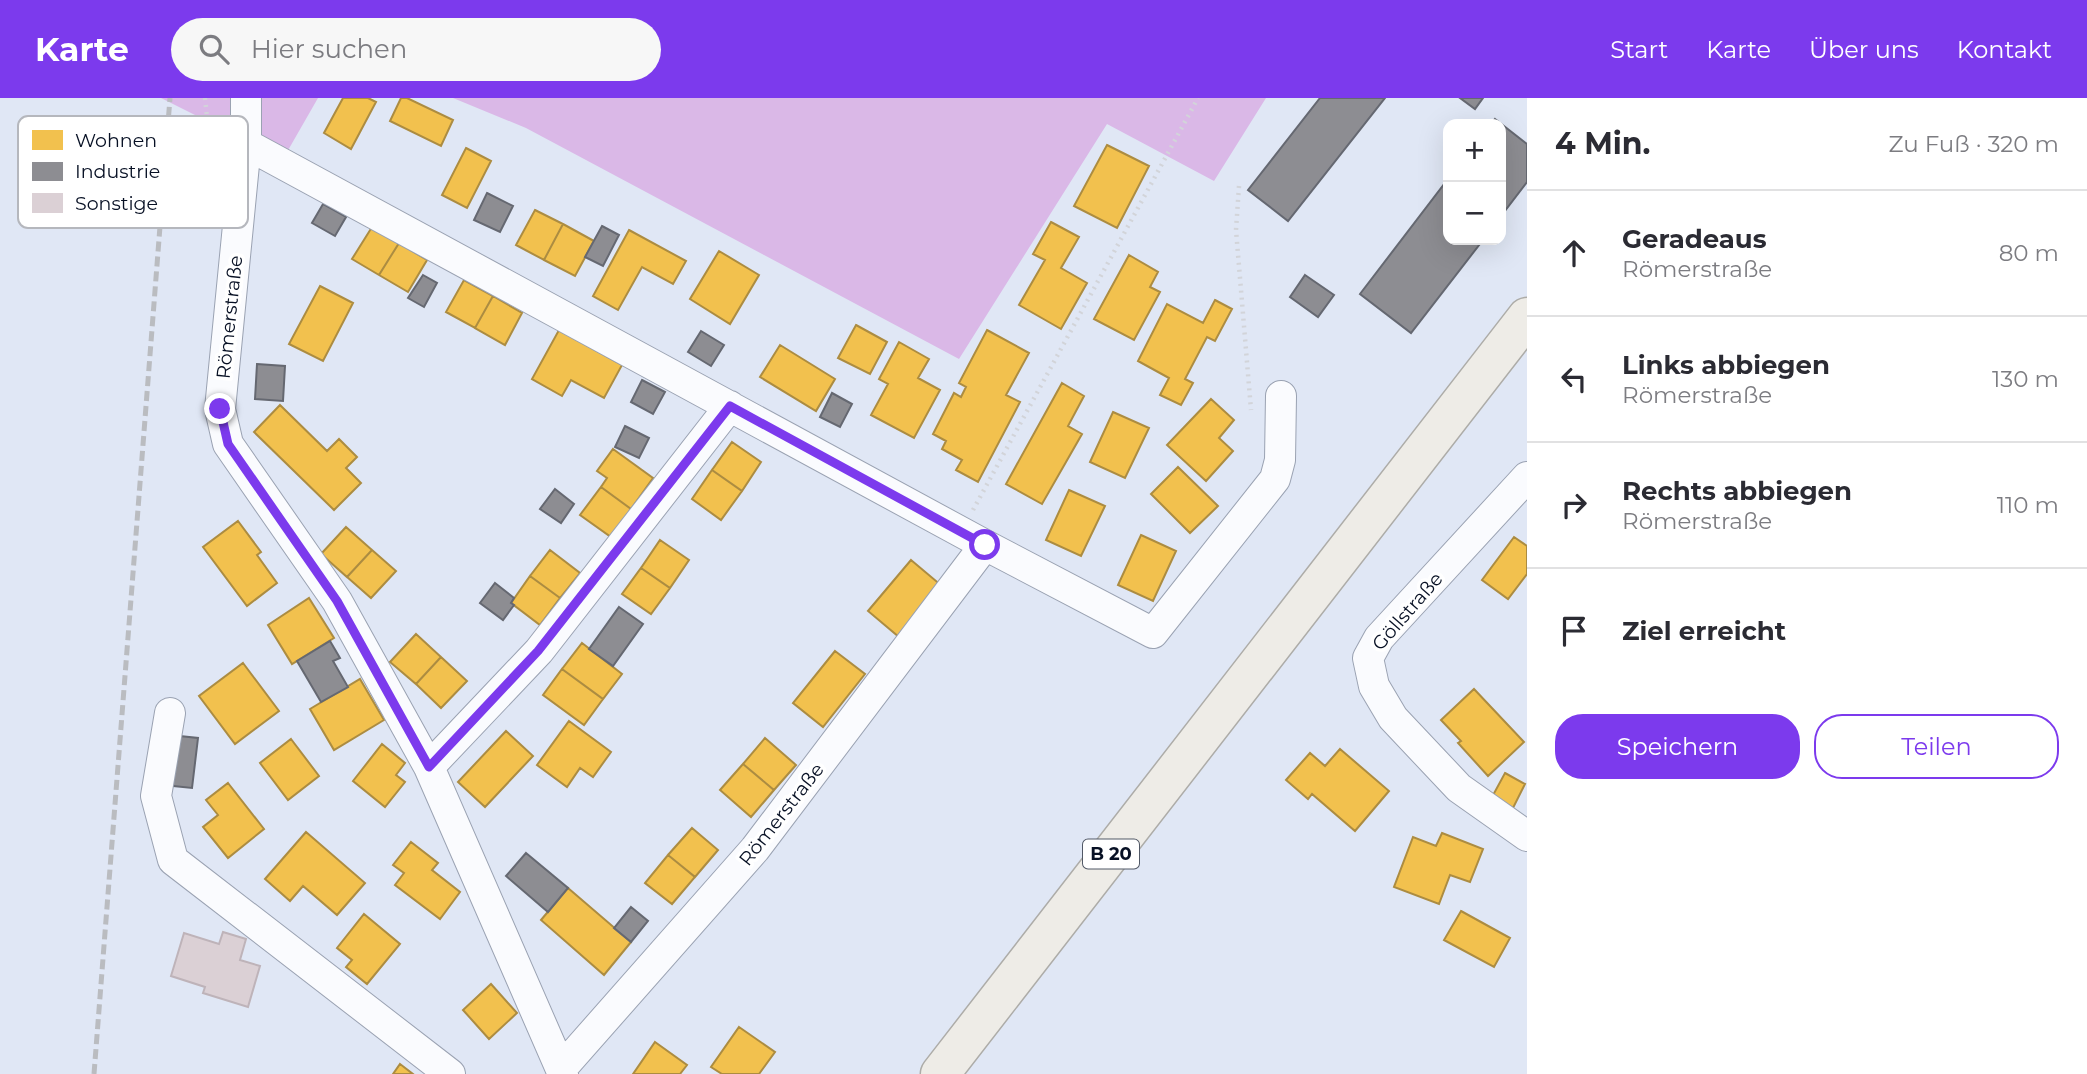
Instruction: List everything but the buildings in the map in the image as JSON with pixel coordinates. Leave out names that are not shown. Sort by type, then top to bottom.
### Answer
[{"type":"main road","name":"B 20","points":[[940,1074],[1523,322]]},
{"type":"street","name":"Römerstraße","points":[[246,98],[246,116]]},
{"type":"street","points":[[248,145],[973,539],[1153,633],[1275,479],[1280,460],[1281,396]]},
{"type":"street","name":"Römerstraße","points":[[238,228],[220,409],[228,444],[337,601],[429,767],[562,1072],[755,849],[973,539]]},
{"type":"street","points":[[429,767],[538,651],[730,406]]},
{"type":"street","name":"Göllstraße","points":[[1527,477],[1379,638],[1368,658],[1374,686],[1393,718],[1459,788],[1527,836]]},
{"type":"street","points":[[170,713],[156,796],[173,860],[450,1074]]},
{"type":"path","points":[[973,539],[1198,98]]},
{"type":"path","points":[[1239,186],[1236,230],[1252,418]]},
{"type":"shaded area","points":[[161,98],[318,98],[283,159],[248,142],[248,116],[197,116]]},
{"type":"shaded area","points":[[453,98],[1266,98],[1214,181],[1107,124],[959,359],[526,128]]},
{"type":"railway","points":[[169,116],[170,98]]},
{"type":"railway","points":[[94,1074],[160,228]]},
{"type":"route","points":[[220,409],[228,444],[337,601],[429,767],[538,651],[730,406],[985,545]]}]
